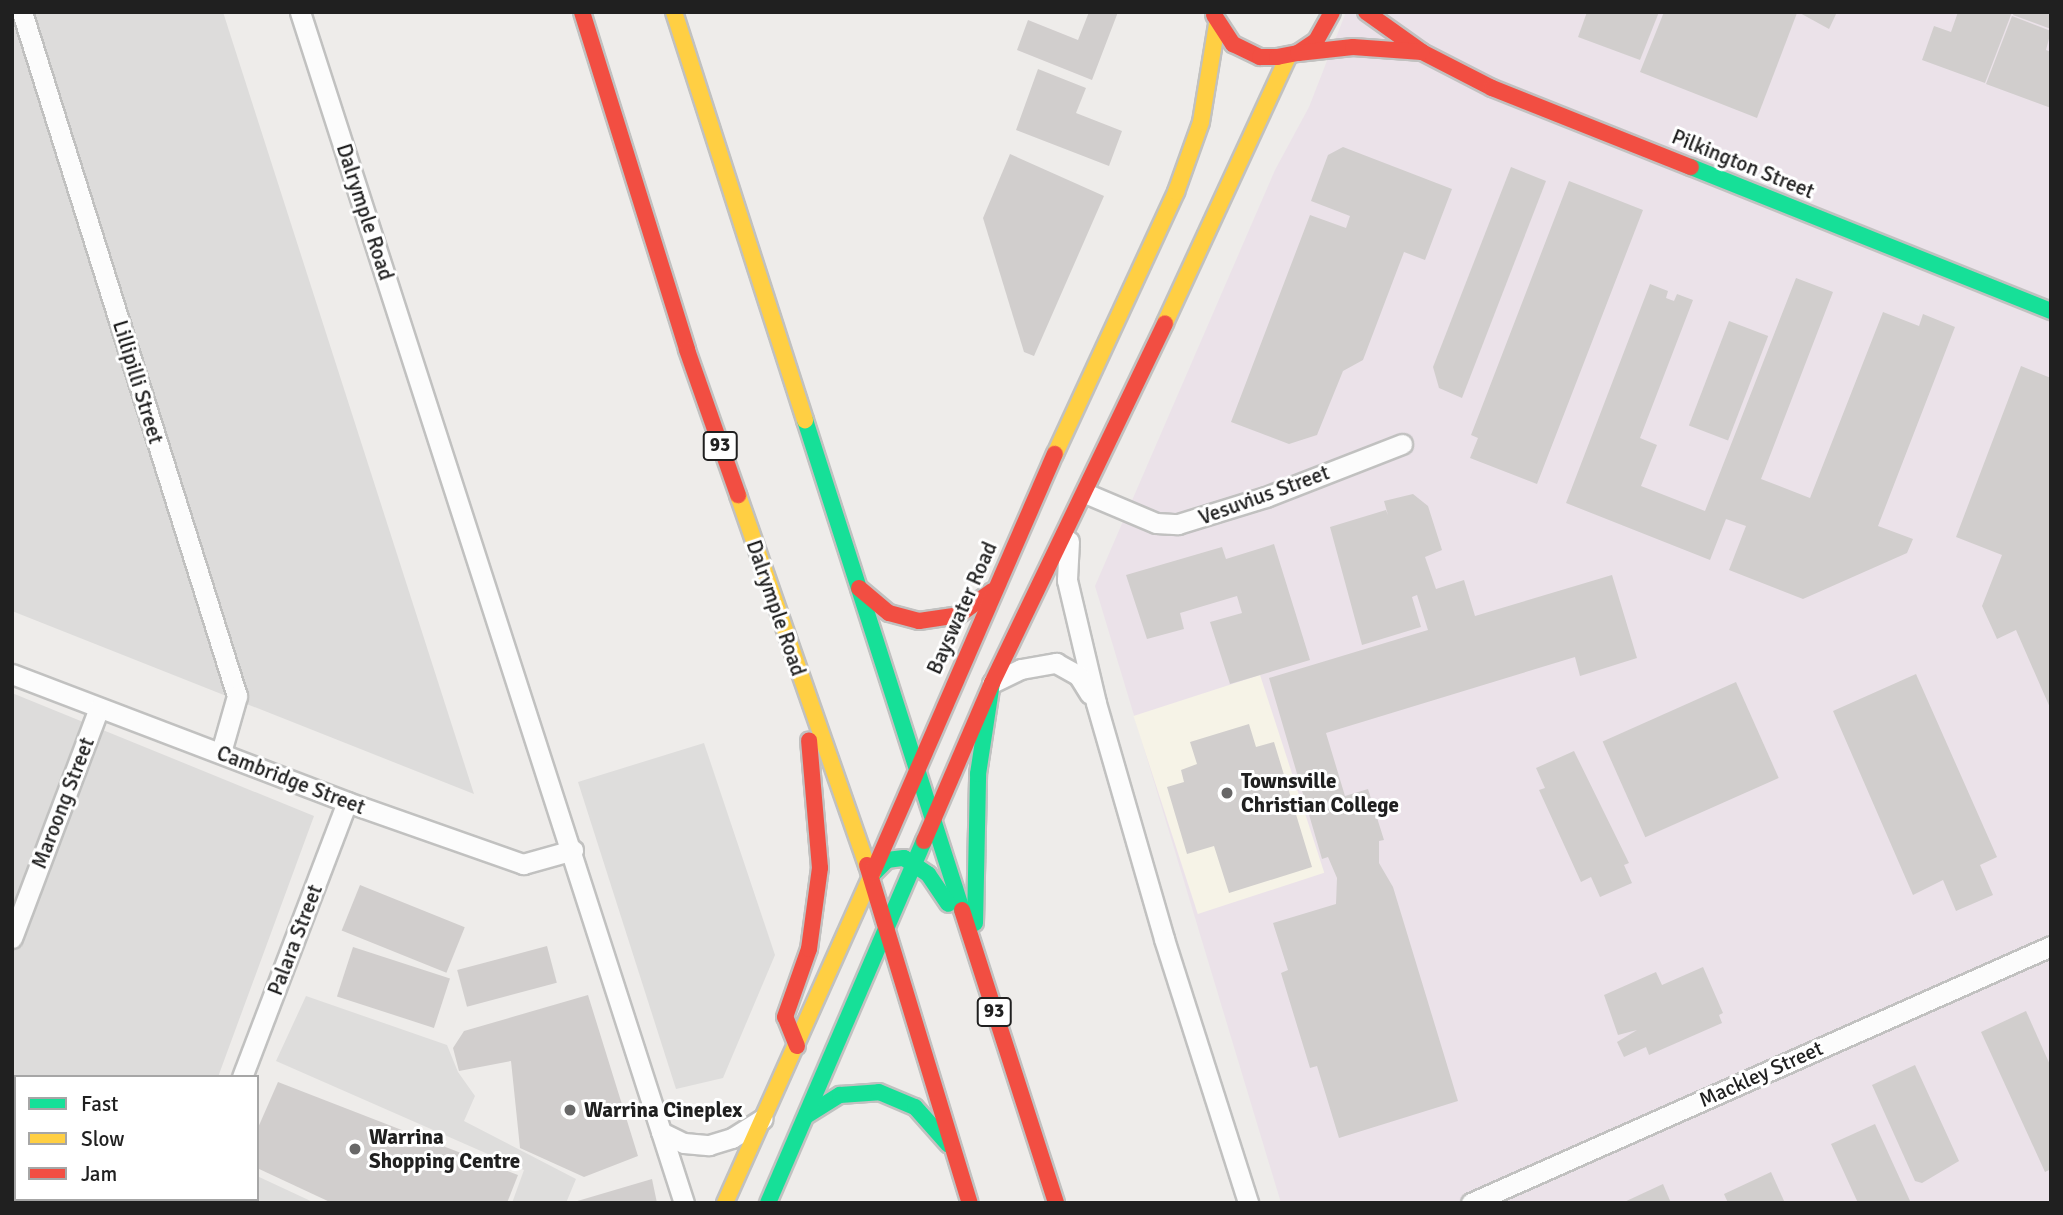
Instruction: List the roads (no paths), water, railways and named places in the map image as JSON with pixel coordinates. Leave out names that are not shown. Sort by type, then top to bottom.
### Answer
[{"type":"main road","name":"Dalrymple Road","points":[[582,12],[687,350],[889,931],[970,1203]]},
{"type":"main road","name":"93","points":[[674,12],[1056,1203]]},
{"type":"main road","points":[[768,1203],[889,931],[992,683],[1070,528],[1293,55],[1316,41],[1332,12]]},
{"type":"main road","name":"Pilkington Street","points":[[1366,12],[1422,52],[1492,88],[2051,311]]},
{"type":"main road","name":"Pilkington Street","points":[[1213,16],[1247,52],[1293,55],[1353,47],[1422,52]]},
{"type":"main road","name":"Bayswater Road","points":[[725,1203],[797,1046],[992,591],[1190,158],[1201,122],[1213,16]]},
{"type":"main road","points":[[858,588],[889,613],[929,622],[968,611],[992,591]]},
{"type":"main road","points":[[976,959],[973,866],[978,774],[992,683]]},
{"type":"main road","points":[[797,1046],[785,1017],[809,949],[820,868],[818,807],[803,686]]},
{"type":"main road","points":[[871,876],[887,860],[915,863],[939,889],[976,959]]},
{"type":"main road","points":[[806,1116],[840,1095],[879,1092],[915,1107],[954,1148]]},
{"type":"street","name":"Lillipilli Street","points":[[22,12],[237,696],[221,752]]},
{"type":"street","name":"Dalrymple Road","points":[[300,12],[573,850],[684,1203]]},
{"type":"street","name":"Vesuvius Street","points":[[1085,494],[1156,523],[1178,524],[1266,497],[1402,444]]},
{"type":"street","points":[[1070,528],[1067,580],[1096,703],[1164,939],[1248,1203]]},
{"type":"street","points":[[992,683],[1021,669],[1056,663],[1078,675],[1096,703]]},
{"type":"street","name":"Cambridge Street","points":[[12,674],[347,802],[523,864],[573,850]]},
{"type":"street","name":"Maroong Street","points":[[12,938],[99,708]]},
{"type":"street","name":"Palara Street","points":[[244,1075],[347,802]]},
{"type":"street","name":"Mackley Street","points":[[1471,1203],[2051,946]]},
{"type":"street","points":[[662,1132],[684,1143],[709,1145],[740,1135],[762,1119]]},
{"type":"place","name":"Townsville Christian College","points":[[1227,793]]},
{"type":"place","name":"Warrina Cineplex","points":[[570,1110]]},
{"type":"place","name":"Warrina Shopping Centre","points":[[355,1149]]}]
